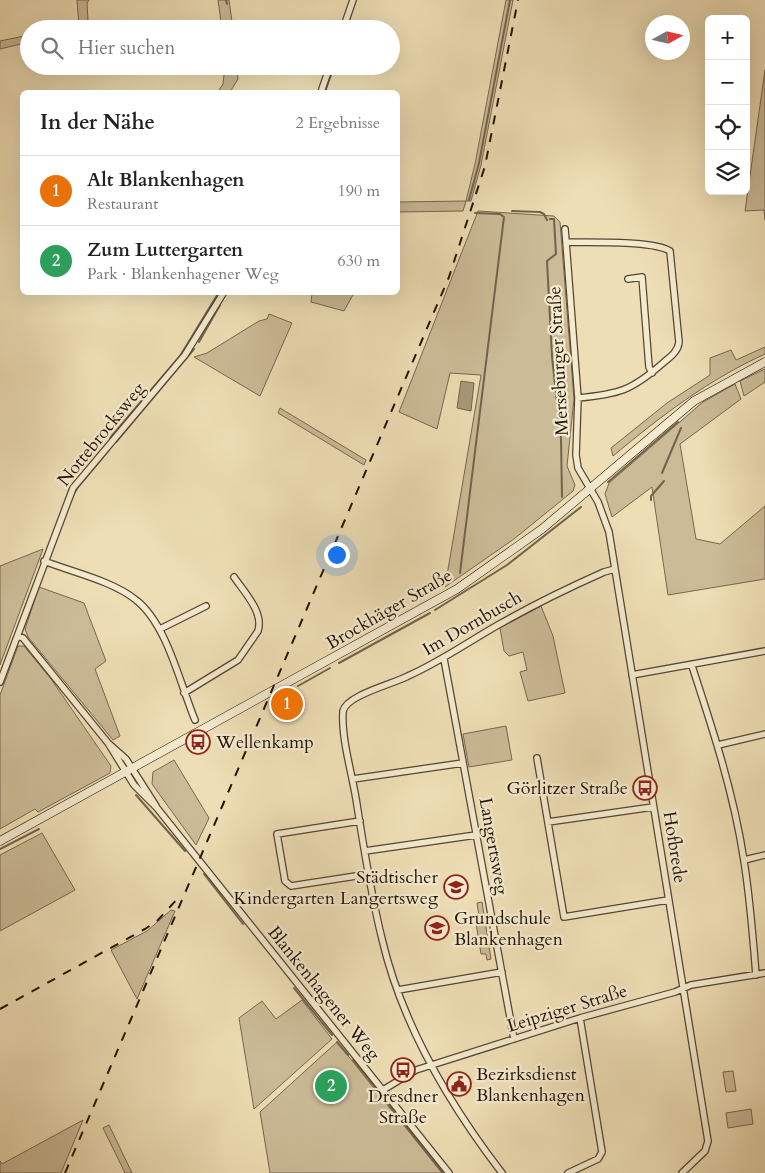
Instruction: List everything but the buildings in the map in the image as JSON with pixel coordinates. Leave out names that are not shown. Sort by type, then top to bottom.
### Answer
[{"type":"main road","name":"Brockhäger Straße","points":[[0,841],[457,589],[520,546],[694,401],[765,362]]},
{"type":"street","points":[[346,20],[352,0]]},
{"type":"street","points":[[322,90],[327,75]]},
{"type":"street","name":"Merseburger Straße","points":[[565,229],[578,398],[576,456],[578,468],[590,489]]},
{"type":"street","points":[[566,242],[641,244],[664,247],[670,251],[680,342],[676,352],[652,372],[619,393],[578,398]]},
{"type":"street","points":[[628,279],[642,277],[649,367],[652,372]]},
{"type":"street","name":"Nottebrocksweg","points":[[0,682],[73,488],[185,355],[222,295]]},
{"type":"street","name":"Hofbrede","points":[[590,489],[605,517],[615,569],[708,1141],[705,1151],[682,1173]]},
{"type":"street","points":[[44,562],[120,590],[146,609],[160,629],[195,720]]},
{"type":"street","name":"Im Dornbusch","points":[[353,779],[342,720],[345,705],[353,699],[407,677],[444,659],[525,609],[604,572],[615,569]]},
{"type":"street","points":[[184,693],[233,665],[244,653],[258,631],[260,625],[258,614],[234,577]]},
{"type":"street","points":[[160,629],[206,606]]},
{"type":"street","points":[[18,636],[24,638],[108,743],[124,773]]},
{"type":"street","points":[[632,676],[765,651]]},
{"type":"street","name":"Langertsweg","points":[[444,659],[514,1039]]},
{"type":"street","points":[[692,666],[718,745],[744,860],[756,974]]},
{"type":"street","points":[[718,745],[764,736]]},
{"type":"street","points":[[108,743],[115,747],[133,768]]},
{"type":"street","points":[[537,758],[564,917],[668,900]]},
{"type":"street","points":[[463,763],[353,779],[382,940],[398,990],[413,1028],[432,1065],[465,1123],[502,1173]]},
{"type":"street","name":"Blankenhagener Weg","points":[[133,768],[157,808]]},
{"type":"street","name":"Blankenhagener Weg","points":[[124,773],[157,808],[450,1173]]},
{"type":"street","points":[[548,822],[653,807]]},
{"type":"street","points":[[360,821],[277,834],[279,849],[285,881],[291,886],[369,874]]},
{"type":"street","points":[[365,851],[476,835]]},
{"type":"street","points":[[744,860],[765,855]]},
{"type":"street","points":[[398,990],[502,972]]},
{"type":"street","name":"Leipziger Straße","points":[[383,1090],[406,1075],[432,1065],[580,1018],[684,989],[691,985],[765,973]]},
{"type":"street","points":[[568,1173],[598,1159],[602,1152],[580,1018]]},
{"type":"shaded area","points":[[77,0],[89,0],[87,3],[88,20],[79,20]]},
{"type":"shaded area","points":[[218,0],[229,0],[232,20],[221,20]]},
{"type":"shaded area","points":[[506,0],[513,0],[481,165],[471,201],[466,201],[475,164]]},
{"type":"shaded area","points":[[20,37],[20,44],[0,49],[0,41]]},
{"type":"shaded area","points":[[765,70],[765,220],[764,210],[745,211],[747,195],[750,195],[750,176]]},
{"type":"shaded area","points":[[224,75],[238,75],[238,79],[231,90],[219,90],[223,84]]},
{"type":"shaded area","points":[[466,201],[463,211],[400,212],[400,202]]},
{"type":"shaded area","points":[[478,211],[554,216],[560,222],[574,399],[567,466],[575,485],[573,491],[514,539],[445,587],[481,375],[450,373],[437,429],[399,412]]},
{"type":"shaded area","points":[[312,295],[353,295],[344,311],[311,302]]},
{"type":"shaded area","points":[[269,314],[292,323],[260,396],[194,357],[207,353],[259,321],[267,319]]},
{"type":"shaded area","points":[[765,347],[765,354],[705,387],[649,427],[613,456],[611,448],[667,403],[710,375],[710,358],[731,350],[736,360]]},
{"type":"shaded area","points":[[765,369],[765,382],[744,396],[740,381]]},
{"type":"shaded area","points":[[461,381],[474,383],[471,411],[457,408]]},
{"type":"shaded area","points":[[735,384],[741,399],[680,444],[696,539],[720,544],[765,506],[765,579],[668,595],[652,487],[612,517],[605,494],[609,483],[703,402]]},
{"type":"shaded area","points":[[280,408],[366,460],[364,465],[278,413]]},
{"type":"shaded area","points":[[43,549],[0,665],[0,566]]},
{"type":"shaded area","points":[[39,587],[84,603],[106,661],[95,669],[120,736],[113,740],[28,637],[25,629]]},
{"type":"shaded area","points":[[541,606],[553,636],[565,693],[528,701],[520,672],[527,670],[523,652],[509,656],[504,651],[500,628]]},
{"type":"shaded area","points":[[18,646],[24,646],[51,679],[111,766],[110,773],[38,812],[35,809],[0,829],[0,695]]},
{"type":"shaded area","points":[[506,726],[512,760],[469,767],[463,734]]},
{"type":"shaded area","points":[[174,760],[209,818],[196,845],[152,784],[153,772]]},
{"type":"shaded area","points":[[42,833],[75,890],[0,931],[0,855]]},
{"type":"shaded area","points":[[482,902],[491,959],[487,960],[486,954],[481,954],[475,917],[479,916],[477,903]]},
{"type":"shaded area","points":[[171,910],[175,911],[137,999],[111,950],[147,931]]},
{"type":"shaded area","points":[[302,1000],[332,1039],[254,1109],[239,1018],[262,1001],[276,1019]]},
{"type":"shaded area","points":[[337,1042],[442,1173],[270,1173],[260,1112]]},
{"type":"shaded area","points":[[733,1071],[736,1091],[726,1092],[723,1072]]},
{"type":"shaded area","points":[[751,1109],[753,1124],[728,1128],[726,1113]]},
{"type":"shaded area","points":[[83,1120],[61,1173],[0,1173],[0,1161],[2,1164]]},
{"type":"shaded area","points":[[109,1125],[132,1173],[125,1173],[103,1128]]},
{"type":"waterway","points":[[226,0],[227,4]]},
{"type":"waterway","points":[[349,20],[356,0]]},
{"type":"waterway","points":[[469,200],[479,163],[510,0]]},
{"type":"waterway","points":[[326,90],[331,75]]},
{"type":"waterway","points":[[512,211],[540,212],[544,214],[547,220]]},
{"type":"waterway","points":[[460,573],[504,217],[500,214],[475,213]]},
{"type":"waterway","points":[[550,219],[554,219],[556,254],[547,261],[552,357],[561,439],[562,497]]},
{"type":"waterway","points":[[110,438],[180,356],[217,295]]},
{"type":"waterway","points":[[199,342],[220,305]]},
{"type":"waterway","points":[[116,442],[194,349]]},
{"type":"waterway","points":[[608,482],[678,422]]},
{"type":"waterway","points":[[662,473],[681,428]]},
{"type":"waterway","points":[[72,497],[109,450]]},
{"type":"waterway","points":[[651,500],[651,496],[664,481]]},
{"type":"waterway","points":[[435,610],[507,565],[581,507]]},
{"type":"waterway","points":[[339,663],[430,613]]},
{"type":"waterway","points":[[298,686],[330,668]]},
{"type":"waterway","points":[[136,795],[185,851]]},
{"type":"waterway","points":[[0,849],[39,829]]},
{"type":"waterway","points":[[204,874],[243,924]]},
{"type":"waterway","points":[[294,988],[332,1035]]},
{"type":"waterway","points":[[337,1042],[348,1055]]},
{"type":"waterway","points":[[353,1060],[443,1173]]},
{"type":"railway","points":[[65,1173],[449,277],[485,166],[518,0]]},
{"type":"railway","points":[[0,1009],[145,929],[157,921],[180,896]]},
{"type":"place","name":"Alt Blankenhagen","points":[[287,704]]},
{"type":"place","name":"Wellenkamp","points":[[198,742]]},
{"type":"place","name":"Görlitzer Straße","points":[[645,788]]},
{"type":"place","name":"Städtischer Kindergarten Langertsweg","points":[[456,887]]},
{"type":"place","name":"Grundschule Blankenhagen","points":[[437,928]]},
{"type":"place","name":"Dresdner Straße","points":[[403,1070]]},
{"type":"place","name":"Bezirksdienst Blankenhagen","points":[[459,1084]]},
{"type":"place","name":"Zum Luttergarten","points":[[331,1086]]}]
